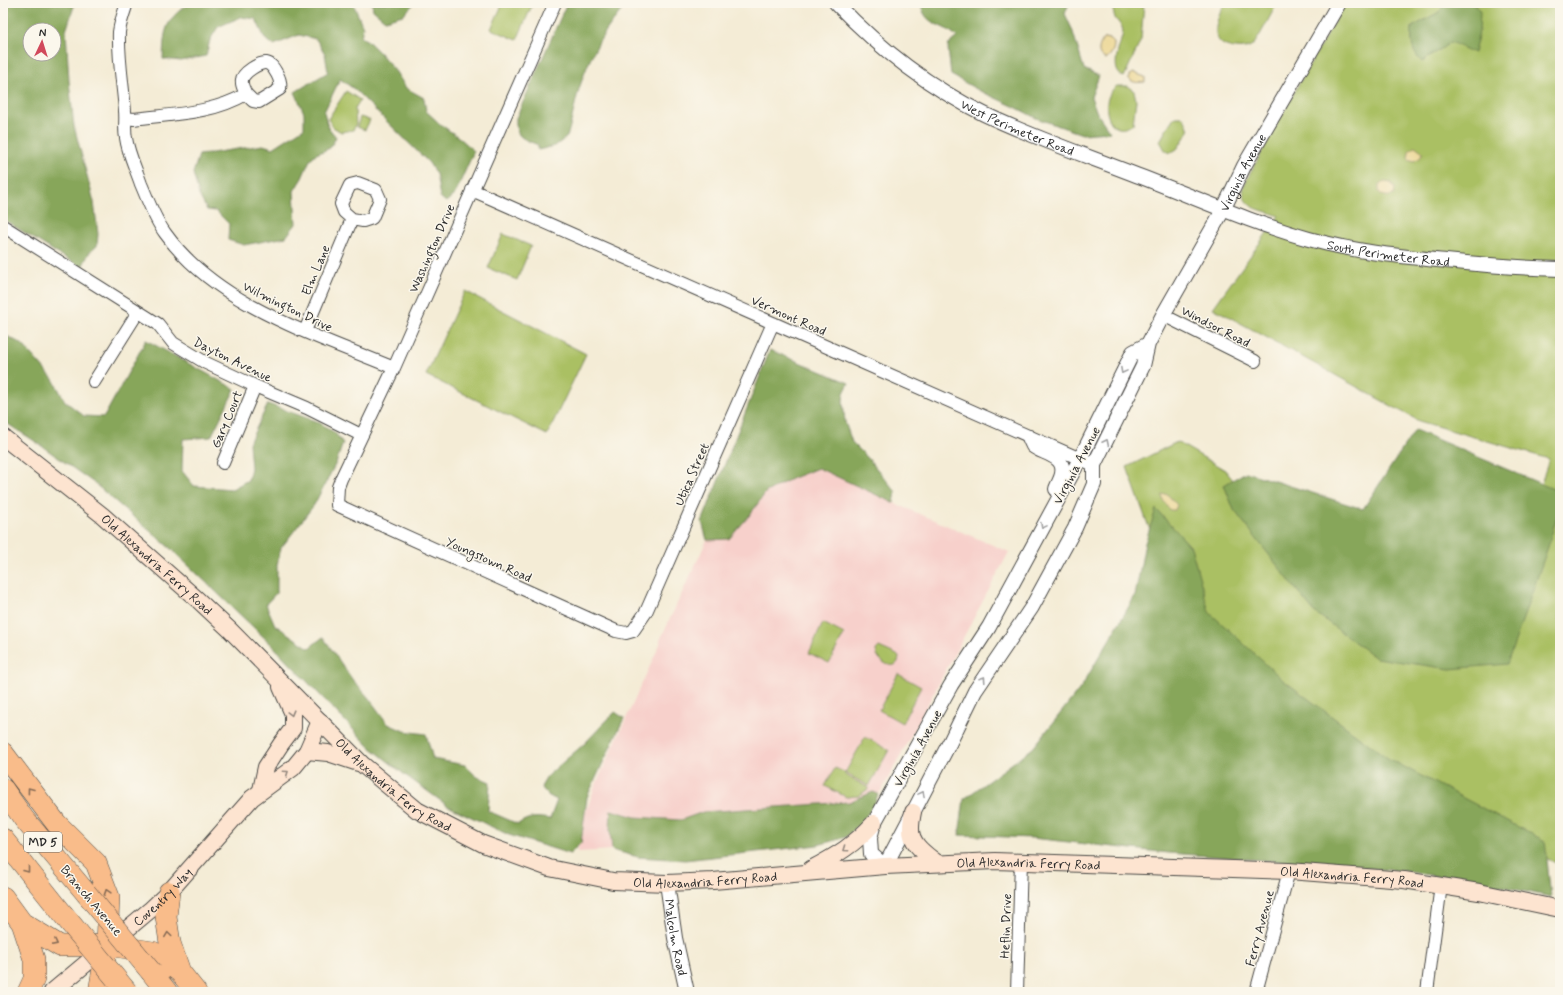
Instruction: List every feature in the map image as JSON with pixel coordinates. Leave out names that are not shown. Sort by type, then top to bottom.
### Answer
[{"type":"highway","points":[[3,753],[56,823],[96,863],[109,897],[107,945],[99,992]]},
{"type":"highway","name":"Branch Avenue","points":[[3,789],[24,819],[167,992]]},
{"type":"highway","name":"MD 5","points":[[3,839],[127,992]]},
{"type":"highway","points":[[168,892],[166,917],[168,935],[180,972]]},
{"type":"highway","points":[[3,897],[22,923],[34,959],[34,979],[28,992]]},
{"type":"highway","points":[[22,923],[60,946],[107,945],[152,952],[180,972],[196,992]]},
{"type":"main road","name":"Old Alexandria Ferry Road","points":[[3,437],[102,515],[198,600],[363,765],[417,810],[483,844],[504,853],[549,868],[589,877],[620,881],[667,883],[713,881],[885,866],[995,861],[1289,871],[1379,877],[1442,885],[1560,909]]},
{"type":"main road","points":[[261,790],[266,768],[293,728],[293,714],[279,680]]},
{"type":"main road","points":[[281,744],[320,721]]},
{"type":"main road","name":"Coventry Way","points":[[52,992],[150,910],[252,798],[293,768],[307,751],[320,721]]},
{"type":"main road","points":[[307,751],[328,753],[363,765]]},
{"type":"main road","points":[[913,812],[911,828],[913,838],[919,847],[937,863]]},
{"type":"main road","points":[[803,873],[832,859],[855,843],[874,823]]},
{"type":"street","name":"Wilmington Drive","points":[[127,3],[119,31],[119,49],[126,118],[126,138],[135,168],[149,204],[158,222],[173,243],[204,275],[251,305],[305,331],[394,368]]},
{"type":"street","name":"Washington Drive","points":[[337,505],[338,487],[361,435],[394,368],[555,3]]},
{"type":"street","name":"West Perimeter Road","points":[[836,3],[866,32],[904,63],[944,91],[982,113],[1053,144],[1157,183],[1223,210]]},
{"type":"street","name":"Virginia Avenue","points":[[1148,344],[1133,352],[1080,459],[989,627],[951,686],[874,823],[870,838],[871,854],[885,866],[975,691],[1032,607],[1075,528],[1094,484],[1094,466],[1143,366],[1148,344],[1223,210],[1244,166],[1339,3]]},
{"type":"street","points":[[126,118],[134,119],[191,113],[234,101],[246,94]]},
{"type":"street","name":"Vermont Road","points":[[472,190],[1094,466]]},
{"type":"street","name":"South Perimeter Road","points":[[1223,210],[1309,239],[1371,253],[1499,266],[1560,269]]},
{"type":"street","name":"Elm Lane","points":[[305,331],[352,219]]},
{"type":"street","name":"Dayton Avenue","points":[[3,226],[158,324],[170,340],[188,353],[213,367],[295,403],[361,435]]},
{"type":"street","points":[[94,382],[138,312]]},
{"type":"street","name":"Windsor Road","points":[[1163,315],[1255,361]]},
{"type":"street","name":"Utica Street","points":[[630,632],[635,630],[646,612],[773,323]]},
{"type":"street","name":"Gary Court","points":[[222,462],[255,386]]},
{"type":"street","points":[[1029,437],[1033,445],[1055,456],[1062,466],[1062,473],[1055,491],[1056,503]]},
{"type":"street","name":"Youngstown Road","points":[[337,505],[616,631],[626,633],[630,632]]},
{"type":"street","name":"Heflin Drive","points":[[1017,992],[1021,861]]},
{"type":"street","name":"Ferry Avenue","points":[[1256,992],[1289,871]]},
{"type":"street","name":"Malcolm Road","points":[[667,883],[675,938],[686,992]]},
{"type":"street","points":[[1428,992],[1442,885]]},
{"type":"shaded area","points":[[818,468],[894,503],[1009,552],[883,788],[878,794],[873,792],[849,802],[703,812],[681,820],[635,817],[611,810],[610,829],[612,850],[578,852],[580,829],[594,789],[660,644],[660,640],[707,540],[729,539],[749,516],[766,492],[793,478]]},
{"type":"green space","points":[[3,3],[75,3],[66,31],[69,81],[74,126],[94,202],[98,234],[97,246],[89,253],[82,267],[3,219]]},
{"type":"green space","points":[[189,3],[353,3],[363,27],[361,37],[368,41],[380,53],[396,72],[406,88],[424,98],[426,111],[474,151],[455,194],[446,202],[440,197],[436,174],[429,163],[354,89],[340,79],[324,112],[328,127],[336,137],[330,148],[314,155],[294,191],[296,224],[286,237],[244,245],[228,240],[229,224],[216,211],[207,210],[199,195],[193,173],[199,155],[263,145],[273,148],[304,128],[304,113],[295,92],[328,72],[325,54],[316,39],[299,35],[274,45],[265,39],[256,19],[241,17],[218,27],[210,40],[206,56],[181,61],[163,59],[164,41],[167,27],[175,15]]},
{"type":"green space","points":[[372,3],[415,3],[403,15],[385,20],[373,10]]},
{"type":"green space","points":[[503,3],[533,3],[517,40],[491,29]]},
{"type":"green space","points":[[567,3],[629,3],[612,22],[593,54],[579,89],[567,137],[555,146],[538,150],[538,145],[524,139],[518,133],[516,118]]},
{"type":"green space","points":[[921,3],[1069,3],[1065,14],[1072,29],[1084,69],[1099,76],[1091,97],[1097,113],[1110,132],[1082,134],[1036,118],[951,75],[948,48],[949,44],[957,37],[946,29],[930,21],[923,11]]},
{"type":"green space","points":[[1111,3],[1144,3],[1141,40],[1124,77],[1119,74],[1116,63],[1123,32],[1122,27],[1115,18]]},
{"type":"green space","points":[[1225,3],[1277,3],[1254,44],[1248,47],[1236,48],[1221,43],[1217,38],[1216,25]]},
{"type":"green space","points":[[1345,3],[1560,3],[1560,865],[1412,792],[1172,591],[1127,467],[1177,442],[1225,470],[1301,566],[1524,537],[1549,459],[1419,421],[1213,308],[1279,216],[1260,210],[1249,204],[1243,193],[1244,185]]},
{"type":"green space","points":[[1446,3],[1475,3],[1480,12],[1479,32],[1474,53],[1451,42],[1422,62],[1418,58],[1412,46],[1412,27],[1439,12]]},
{"type":"green space","points":[[1117,86],[1127,86],[1134,91],[1136,100],[1133,124],[1124,128],[1117,127],[1108,117],[1108,100],[1111,92]]},
{"type":"green space","points":[[346,91],[360,100],[355,109],[356,125],[353,130],[341,132],[333,127],[328,119]]},
{"type":"green space","points":[[360,117],[370,120],[365,130],[357,127]]},
{"type":"green space","points":[[1175,117],[1183,117],[1189,131],[1177,149],[1170,153],[1165,150],[1160,141]]},
{"type":"green space","points":[[503,234],[531,246],[517,280],[488,268]]},
{"type":"green space","points":[[465,291],[586,354],[547,435],[426,375]]},
{"type":"green space","points":[[3,334],[22,344],[53,379],[65,401],[84,416],[104,417],[146,340],[235,389],[211,437],[183,439],[182,471],[194,486],[232,489],[248,480],[251,468],[249,443],[268,404],[318,422],[335,433],[343,443],[336,463],[314,505],[281,548],[277,565],[277,592],[266,604],[275,625],[309,648],[323,637],[352,679],[368,697],[388,724],[404,731],[426,734],[433,759],[465,765],[476,776],[490,782],[488,811],[518,824],[533,818],[550,819],[557,800],[549,796],[541,787],[548,775],[584,744],[615,712],[624,718],[587,797],[581,843],[570,854],[509,835],[448,806],[405,775],[370,747],[272,645],[171,549],[94,483],[36,442],[3,421]]},
{"type":"green space","points":[[770,350],[849,383],[844,393],[843,401],[845,422],[852,442],[867,457],[896,492],[894,503],[818,468],[793,478],[766,492],[749,516],[729,539],[707,540],[702,522]]},
{"type":"green space","points":[[1415,430],[1560,492],[1560,506],[1548,547],[1507,664],[1450,669],[1376,658],[1313,611],[1234,510],[1224,485],[1246,472],[1363,509]]},
{"type":"green space","points":[[1156,509],[1191,547],[1209,612],[1283,680],[1389,759],[1545,841],[1551,897],[1505,887],[1404,871],[1169,853],[1032,838],[959,835],[964,799],[1033,748],[1082,686],[1135,596],[1145,543]]},
{"type":"green space","points":[[823,623],[844,634],[829,663],[809,653]]},
{"type":"green space","points":[[879,647],[897,655],[899,657],[898,662],[895,665],[891,665],[879,659],[876,650]]},
{"type":"green space","points":[[898,674],[921,687],[902,723],[879,710]]},
{"type":"green space","points":[[865,737],[889,750],[869,786],[845,773]]},
{"type":"green space","points":[[835,768],[869,788],[859,796],[846,797],[825,786]]},
{"type":"green space","points":[[873,792],[878,794],[874,806],[860,824],[846,837],[818,845],[685,860],[638,857],[612,850],[610,829],[611,810],[635,817],[681,820],[703,812],[849,802]]},
{"type":"sand","points":[[1104,38],[1110,39],[1114,43],[1112,52],[1106,59],[1100,55],[1099,52]]},
{"type":"sand","points":[[1134,73],[1145,77],[1145,82],[1141,83],[1129,79],[1129,75]]},
{"type":"sand","points":[[1415,146],[1423,152],[1420,158],[1414,161],[1408,159],[1409,151]]},
{"type":"sand","points":[[1385,182],[1391,183],[1395,188],[1394,195],[1386,196],[1379,192],[1379,184]]},
{"type":"sand","points":[[1167,494],[1177,505],[1175,510],[1170,510],[1163,500],[1162,495]]}]
